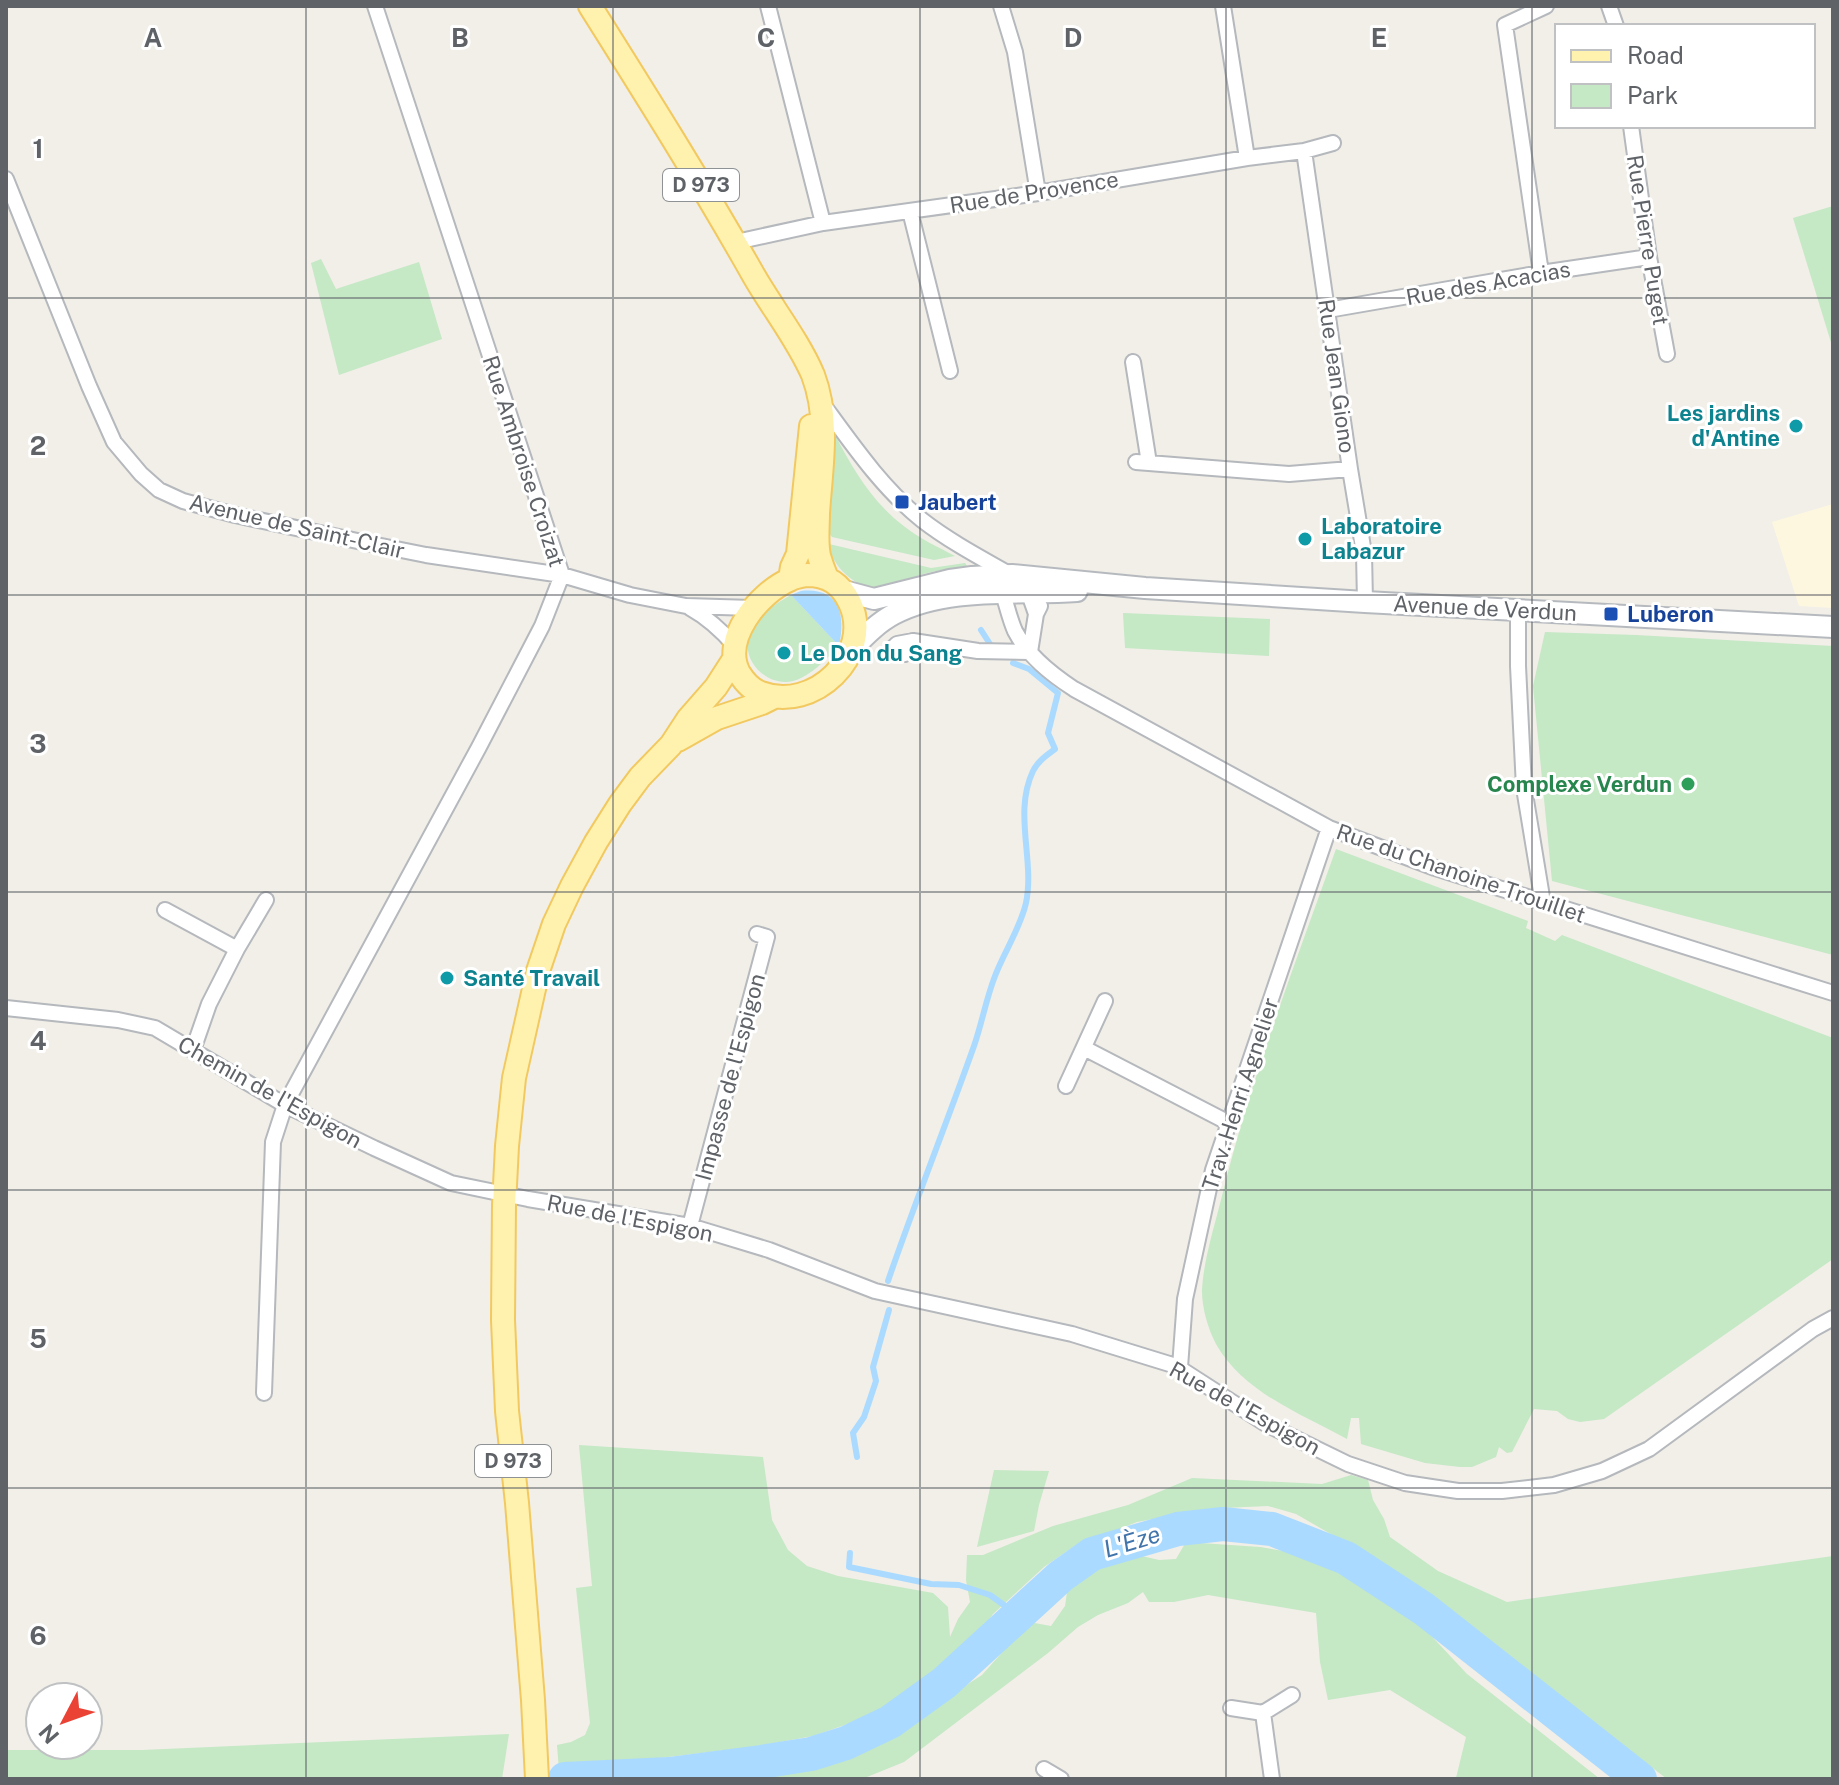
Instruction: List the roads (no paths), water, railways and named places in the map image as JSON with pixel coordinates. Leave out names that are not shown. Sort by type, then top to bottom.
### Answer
[{"type":"main road","name":"D 973","points":[[590,6],[736,242],[812,374],[821,402],[823,449],[818,554],[836,585]]},
{"type":"main road","name":"D 973","points":[[756,279],[802,381],[811,427],[798,554],[790,579]]},
{"type":"main road","points":[[817,575],[836,585],[853,611],[856,632],[851,650],[839,670],[799,697],[774,697],[755,690],[737,670],[734,652],[740,630],[753,608],[769,592],[790,579],[817,575]]},
{"type":"main road","name":"Avenue de Verdun","points":[[836,585],[874,599],[972,577],[1008,584],[1137,588],[1833,627]]},
{"type":"main road","name":"Avenue de Verdun","points":[[851,650],[877,625],[894,614],[948,597],[1008,584],[1038,600],[1137,588]]},
{"type":"main road","name":"D 973","points":[[537,1779],[517,1503],[507,1411],[503,1320],[507,1146],[514,1078],[538,971],[554,924],[596,842],[640,777],[671,745],[688,719],[716,687],[734,652]]},
{"type":"main road","name":"D 973","points":[[671,745],[717,718],[774,697]]},
{"type":"street","name":"Rue Ambroise Croizat","points":[[264,1393],[273,1142],[285,1105],[479,747],[542,626],[562,575],[375,6]]},
{"type":"street","points":[[768,6],[823,223]]},
{"type":"street","points":[[1001,6],[1015,52],[1038,193]]},
{"type":"street","points":[[1223,6],[1247,158]]},
{"type":"street","points":[[1541,273],[1505,25],[1546,6]]},
{"type":"street","name":"Rue Pierre Puget","points":[[1631,128],[1649,257],[1667,354]]},
{"type":"street","name":"Rue de Provence","points":[[736,242],[823,223],[1038,193],[1304,151],[1333,143]]},
{"type":"street","name":"Rue Jean Giono","points":[[1304,151],[1364,553],[1365,602]]},
{"type":"street","name":"Avenue de Saint-Clair","points":[[6,179],[114,442],[159,490],[183,501],[235,515],[426,555],[562,575],[630,595],[686,606],[753,608]]},
{"type":"street","points":[[910,211],[950,371]]},
{"type":"street","name":"Rue des Acacias","points":[[1328,310],[1649,257]]},
{"type":"street","points":[[1133,362],[1142,463],[1289,474],[1350,469]]},
{"type":"street","points":[[821,402],[877,475],[911,510],[1008,584]]},
{"type":"street","name":"Rue du Chanoine Trouillet","points":[[1008,584],[1015,631],[1030,652],[1056,677],[1329,828],[1435,868],[1833,993]]},
{"type":"street","points":[[904,647],[1030,652],[1038,600],[1011,585],[922,586]]},
{"type":"street","name":"Avenue de Saint-Clair","points":[[686,606],[724,634],[734,652]]},
{"type":"street","points":[[1518,609],[1524,788],[1543,903]]},
{"type":"street","name":"Trav. Henri Agnelier","points":[[1180,1367],[1185,1299],[1213,1170],[1329,828]]},
{"type":"street","points":[[193,1050],[209,1004],[266,900]]},
{"type":"street","points":[[165,910],[237,949]]},
{"type":"street","name":"Impasse de l'Espigon","points":[[690,1226],[767,937],[757,934]]},
{"type":"street","points":[[1066,1086],[1105,1001]]},
{"type":"street","name":"Chemin de l'Espigon","points":[[6,1008],[118,1020],[155,1028],[285,1105],[451,1183],[528,1199]]},
{"type":"street","points":[[1084,1048],[1229,1123]]},
{"type":"street","name":"Rue de l'Espigon","points":[[528,1199],[690,1226],[769,1250],[875,1291],[1072,1334],[1180,1367],[1266,1424],[1348,1464],[1405,1483],[1458,1491],[1502,1491],[1554,1485],[1602,1471],[1649,1449],[1813,1329],[1833,1318]]},
{"type":"street","points":[[1231,1708],[1263,1713],[1292,1695]]},
{"type":"street","points":[[1263,1713],[1272,1779]]},
{"type":"street","points":[[1044,1769],[1061,1779]]},
{"type":"water","points":[[801,591],[824,593],[837,605],[841,623],[839,646],[791,595]]},
{"type":"waterway","points":[[981,630],[990,644]]},
{"type":"waterway","points":[[888,1281],[974,1046],[995,976],[1026,903],[1028,870],[1024,820],[1027,787],[1040,761],[1055,749],[1048,733],[1058,693],[1029,669],[1013,663]]},
{"type":"waterway","points":[[857,1457],[853,1433],[864,1417],[876,1381],[873,1367],[889,1310]]},
{"type":"waterway","name":"L'Èze","points":[[565,1779],[669,1774],[811,1754],[846,1743],[890,1722],[944,1683],[1061,1576],[1092,1554],[1178,1529],[1223,1524],[1272,1529],[1346,1558],[1424,1609],[1640,1779]]},
{"type":"waterway","points":[[850,1553],[849,1567],[931,1584],[959,1585],[990,1595],[1018,1615]]},
{"type":"place","name":"Les jardins d'Antine","points":[[1796,426]]},
{"type":"place","name":"Jaubert","points":[[902,502]]},
{"type":"place","name":"Laboratoire Labazur","points":[[1305,539]]},
{"type":"place","name":"Luberon","points":[[1611,614]]},
{"type":"place","name":"Le Don du Sang","points":[[784,653]]},
{"type":"place","name":"Complexe Verdun","points":[[1688,784]]},
{"type":"place","name":"Santé Travail","points":[[447,978]]}]
